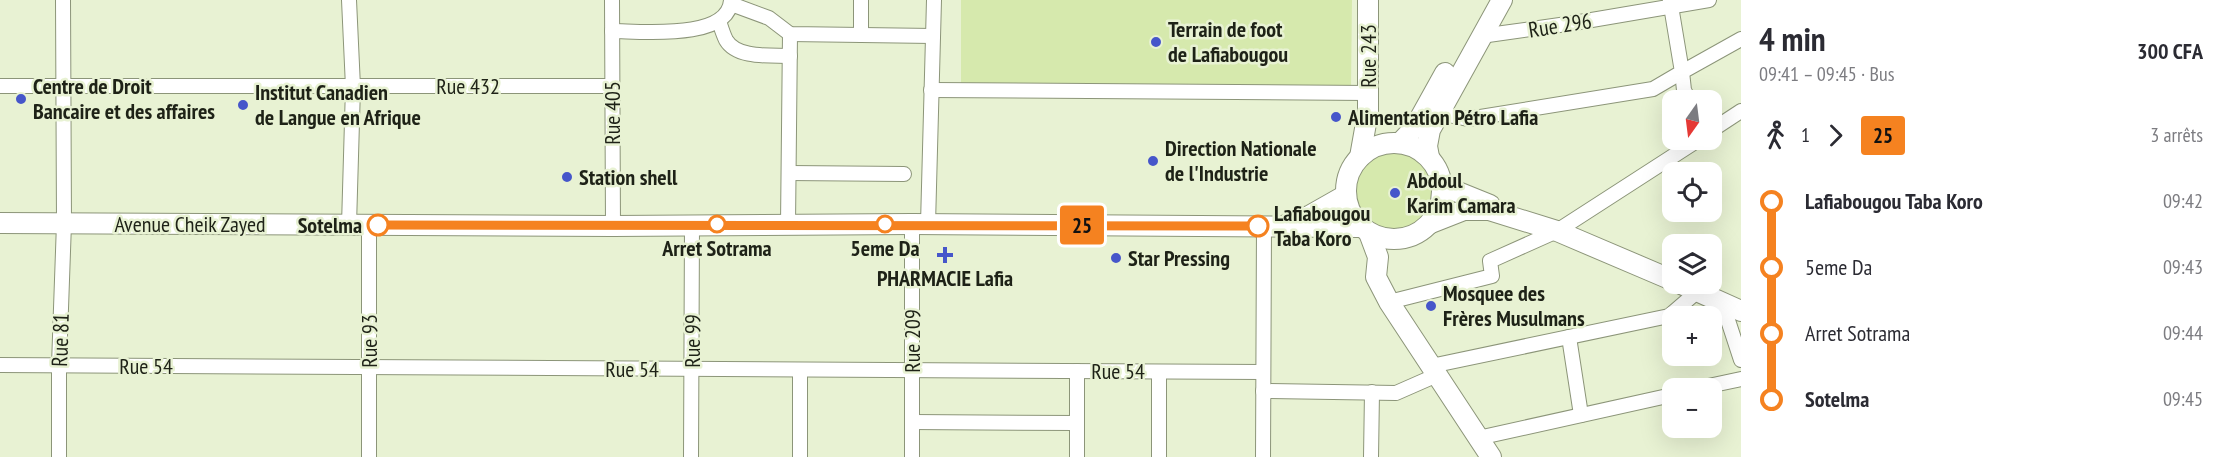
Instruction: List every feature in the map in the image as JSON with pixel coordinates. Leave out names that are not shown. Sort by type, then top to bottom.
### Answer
[{"type":"main road","name":"Rue 243","points":[[1360,157],[1368,103],[1368,0]]},
{"type":"main road","points":[[1429,157],[1427,146],[1432,111],[1486,0]]},
{"type":"main road","points":[[1397,143],[1432,111],[1502,0]]},
{"type":"main road","points":[[1368,103],[1376,125],[1397,143]]},
{"type":"main road","points":[[1431,223],[1441,206],[1443,186],[1438,171],[1429,157],[1420,150],[1397,143],[1382,144],[1370,149],[1360,157],[1346,181],[1346,195],[1350,212],[1365,230],[1378,257],[1376,277],[1389,302],[1484,451]]},
{"type":"main road","points":[[1443,186],[1662,276]]},
{"type":"main road","name":"Avenue Cheik Zayed","points":[[1272,226],[1309,216],[1346,195]]},
{"type":"main road","points":[[1365,230],[1393,240],[1407,238],[1420,232],[1431,223],[1464,210],[1490,210],[1549,228]]},
{"type":"main road","name":"Avenue Cheik Zayed","points":[[0,223],[613,226],[920,224],[1272,226],[1365,230]]},
{"type":"main road","points":[[1378,257],[1393,240]]},
{"type":"main road","points":[[1705,294],[1741,310]]},
{"type":"street","name":"Rue 81","points":[[59,457],[59,365],[64,223],[63,0]]},
{"type":"street","points":[[349,0],[353,87],[349,225]]},
{"type":"street","name":"Rue 405","points":[[612,0],[613,226]]},
{"type":"street","points":[[861,0],[861,35]]},
{"type":"street","name":"Rue 209","points":[[912,457],[912,370],[920,224],[931,90],[933,0]]},
{"type":"street","name":"Rue 296","points":[[1481,36],[1670,3],[1709,0]]},
{"type":"street","points":[[612,31],[685,32],[719,21],[727,15],[731,2],[769,18],[790,34],[933,36]]},
{"type":"street","points":[[1670,3],[1684,90]]},
{"type":"street","points":[[719,21],[727,42],[739,51],[754,55],[790,56]]},
{"type":"street","points":[[788,224],[790,34]]},
{"type":"street","points":[[1432,111],[1468,119],[1653,89],[1741,39]]},
{"type":"street","name":"Rue 432","points":[[0,86],[612,86]]},
{"type":"street","points":[[931,90],[1368,103]]},
{"type":"street","points":[[1722,123],[1741,111]]},
{"type":"street","points":[[1389,302],[1492,276],[1490,261],[1681,150]]},
{"type":"street","points":[[789,173],[904,174]]},
{"type":"street","name":"Rue 99","points":[[691,457],[692,224]]},
{"type":"street","name":"Rue 93","points":[[369,225],[369,457]]},
{"type":"street","points":[[1263,457],[1263,372],[1272,226]]},
{"type":"street","points":[[1263,391],[1396,393],[1434,370],[1569,337],[1669,316],[1685,294]]},
{"type":"street","points":[[1722,302],[1741,360]]},
{"type":"street","points":[[1569,337],[1581,415]]},
{"type":"street","name":"Rue 54","points":[[0,365],[1263,372]]},
{"type":"street","points":[[800,457],[801,370]]},
{"type":"street","points":[[1077,371],[1077,457]]},
{"type":"street","points":[[1159,372],[1159,457]]},
{"type":"street","points":[[1722,383],[1741,379]]},
{"type":"street","points":[[1371,457],[1372,392]]},
{"type":"street","points":[[1484,451],[1581,415],[1662,396]]},
{"type":"street","points":[[912,422],[1077,423]]},
{"type":"green space","name":"Terrain de foot de Lafiabougou","points":[[961,0],[1352,0],[1351,88],[961,84]]},
{"type":"green space","points":[[1395,153],[1410,156],[1427,170],[1434,192],[1431,207],[1417,224],[1395,231],[1380,228],[1363,214],[1356,192],[1359,177],[1373,160]]},
{"type":"bus line","name":"25","points":[[378,225],[1258,226]]},
{"type":"place","name":"Terrain de foot de Lafiabougou","points":[[1156,42]]},
{"type":"place","name":"Centre de Droit Bancaire et des affaires","points":[[21,99]]},
{"type":"place","name":"Institut Canadien de Langue en Afrique","points":[[243,105]]},
{"type":"place","name":"Alimentation Pétro Lafia","points":[[1336,117]]},
{"type":"place","name":"Direction Nationale de l'Industrie","points":[[1153,161]]},
{"type":"place","name":"Station shell","points":[[567,177]]},
{"type":"place","name":"Abdoul Karim Camara","points":[[1395,193]]},
{"type":"place","name":"Arret Sotrama","points":[[717,224]]},
{"type":"place","name":"5eme Da","points":[[885,224]]},
{"type":"place","name":"Sotelma","points":[[378,225]]},
{"type":"place","name":"Lafiabougou Taba Koro","points":[[1258,226]]},
{"type":"place","name":"PHARMACIE Lafia","points":[[945,255]]},
{"type":"place","name":"Star Pressing","points":[[1116,258]]},
{"type":"place","name":"Mosquee des Frères Musulmans","points":[[1431,306]]}]
